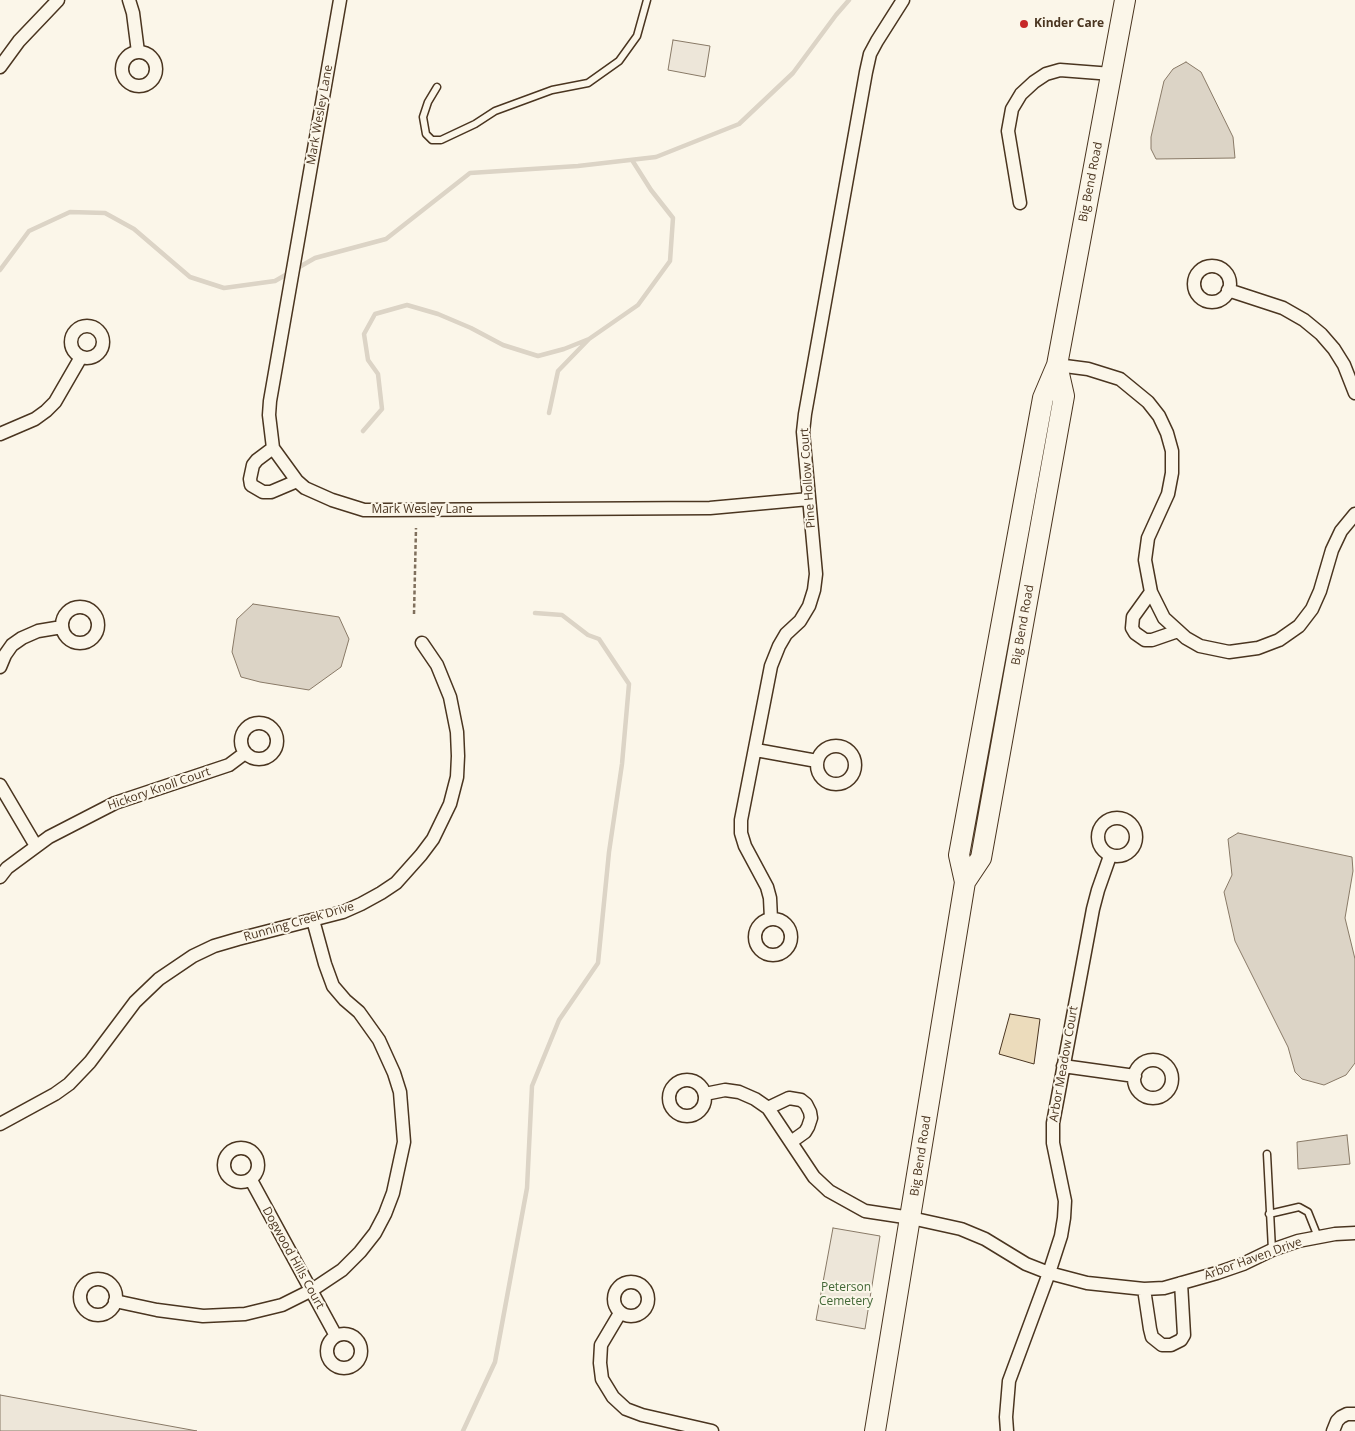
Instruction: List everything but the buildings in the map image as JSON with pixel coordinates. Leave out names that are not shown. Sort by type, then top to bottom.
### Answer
[{"type":"main road","name":"Big Bend Road","points":[[875,1431],[965,882],[959,854],[1042,398],[1058,365],[1125,0]]},
{"type":"street","points":[[0,67],[19,41],[58,0]]},
{"type":"street","points":[[129,0],[133,13],[138,52]]},
{"type":"street","name":"Mark Wesley Lane","points":[[340,0],[270,401],[269,415],[273,448],[297,481],[305,488],[332,500],[364,510],[710,508],[809,499]]},
{"type":"street","name":"Pine Hollow Court","points":[[771,919],[770,898],[767,886],[745,846],[741,833],[741,820],[771,666],[786,634],[800,621],[809,606],[814,590],[816,574],[803,432],[870,54],[903,0]]},
{"type":"street","points":[[1020,203],[1008,131],[1012,108],[1021,94],[1046,74],[1060,70],[1112,74]]},
{"type":"street","points":[[1228,290],[1283,308],[1304,320],[1321,334],[1334,349],[1344,365],[1355,393]]},
{"type":"street","points":[[0,434],[35,419],[55,402],[81,357]]},
{"type":"street","points":[[1058,365],[1088,369],[1120,380],[1148,402],[1159,416],[1167,433],[1172,451],[1172,473],[1168,494],[1148,538],[1145,560],[1151,592],[1164,618],[1186,638],[1200,646],[1229,652],[1258,648],[1279,640],[1299,626],[1312,609],[1320,591],[1332,550],[1341,531],[1355,514]]},
{"type":"street","points":[[273,448],[253,465],[250,479],[252,485],[263,492],[271,492],[297,481]]},
{"type":"street","points":[[1151,592],[1133,617],[1132,628],[1135,633],[1145,640],[1152,640],[1178,631]]},
{"type":"street","points":[[0,667],[12,645],[22,638],[38,630],[62,627]]},
{"type":"street","name":"Running Creek Drive","points":[[0,1124],[55,1094],[69,1084],[90,1062],[135,1002],[159,979],[187,960],[214,946],[343,912],[382,893],[396,883],[433,840],[450,804],[457,777],[457,732],[450,697],[438,665],[422,643]]},
{"type":"street","points":[[756,750],[817,761]]},
{"type":"street","name":"Hickory Knoll Court","points":[[0,877],[7,868],[36,846],[114,803],[230,765],[245,753]]},
{"type":"street","points":[[0,785],[36,846]]},
{"type":"street","name":"Arbor Meadow Court","points":[[1007,1431],[1006,1417],[1009,1381],[1061,1236],[1065,1201],[1053,1143],[1053,1123],[1093,909],[1110,856]]},
{"type":"street","points":[[115,1301],[181,1314],[203,1316],[246,1314],[282,1305],[312,1290],[342,1270],[375,1233],[385,1214],[393,1193],[404,1142],[400,1092],[394,1073],[379,1040],[359,1012],[344,1000],[333,986],[313,920]]},
{"type":"street","points":[[1063,1066],[1135,1076]]},
{"type":"street","points":[[705,1094],[725,1090],[740,1092],[768,1108],[789,1098],[795,1098],[806,1104],[811,1118],[808,1127],[805,1132],[791,1142]]},
{"type":"street","name":"Arbor Haven Drive","points":[[768,1108],[814,1177],[829,1191],[865,1211],[961,1228],[986,1239],[1026,1264],[1049,1273],[1087,1282],[1144,1289],[1164,1288],[1243,1264],[1272,1250],[1298,1241],[1335,1234],[1355,1233]]},
{"type":"street","name":"Dogwood Hills Court","points":[[251,1180],[336,1336]]},
{"type":"street","points":[[1144,1289],[1152,1336],[1162,1344],[1171,1345],[1177,1344],[1184,1335],[1181,1283]]},
{"type":"street","points":[[620,1313],[601,1346],[600,1363],[602,1379],[613,1397],[626,1409],[642,1415],[712,1431]]},
{"type":"street","points":[[1333,1431],[1341,1417],[1347,1414],[1355,1414]]},
{"type":"lane","points":[[437,87],[428,102],[423,117],[426,134],[432,140],[441,140],[475,124],[495,111],[552,90],[588,83],[618,61],[637,36],[647,0]]},
{"type":"lane","points":[[1267,1154],[1272,1250]]},
{"type":"lane","points":[[1269,1214],[1300,1207],[1308,1212],[1318,1237]]},
{"type":"path","points":[[414,614],[416,528]]},
{"type":"green space","points":[[673,40],[710,46],[705,77],[668,70]]},
{"type":"green space","name":"Peterson Cemetery","points":[[833,1228],[880,1236],[865,1329],[816,1320]]},
{"type":"green space","points":[[0,1395],[197,1431],[0,1431]]},
{"type":"shaded area","points":[[1186,62],[1201,72],[1233,137],[1235,158],[1156,159],[1151,149],[1151,137],[1164,81],[1173,69]]},
{"type":"shaded area","points":[[253,604],[339,617],[349,639],[341,667],[309,690],[241,677],[232,652],[237,619]]},
{"type":"shaded area","points":[[1238,833],[1352,857],[1353,871],[1345,918],[1355,959],[1355,1063],[1346,1075],[1324,1085],[1302,1079],[1295,1072],[1288,1047],[1235,941],[1224,892],[1232,875],[1228,839]]},
{"type":"shaded area","points":[[1347,1135],[1350,1164],[1298,1169],[1297,1142]]},
{"type":"waterway","points":[[0,270],[29,231],[70,212],[105,213],[134,229],[190,277],[224,288],[275,281],[315,258],[386,239],[470,173],[578,166],[656,157],[739,124],[793,73],[849,0]]},
{"type":"waterway","points":[[549,413],[558,371],[589,339],[638,305],[670,261],[673,218],[651,190],[632,160]]},
{"type":"waterway","points":[[363,431],[382,409],[378,374],[368,360],[364,334],[375,314],[407,305],[438,314],[471,328],[503,345],[538,356],[564,349],[589,339]]},
{"type":"waterway","points":[[463,1431],[495,1362],[527,1188],[532,1086],[559,1020],[598,963],[609,852],[622,764],[629,684],[599,639],[588,635],[562,615],[535,613]]},
{"type":"place","name":"Kinder Care","points":[[1024,24]]}]
